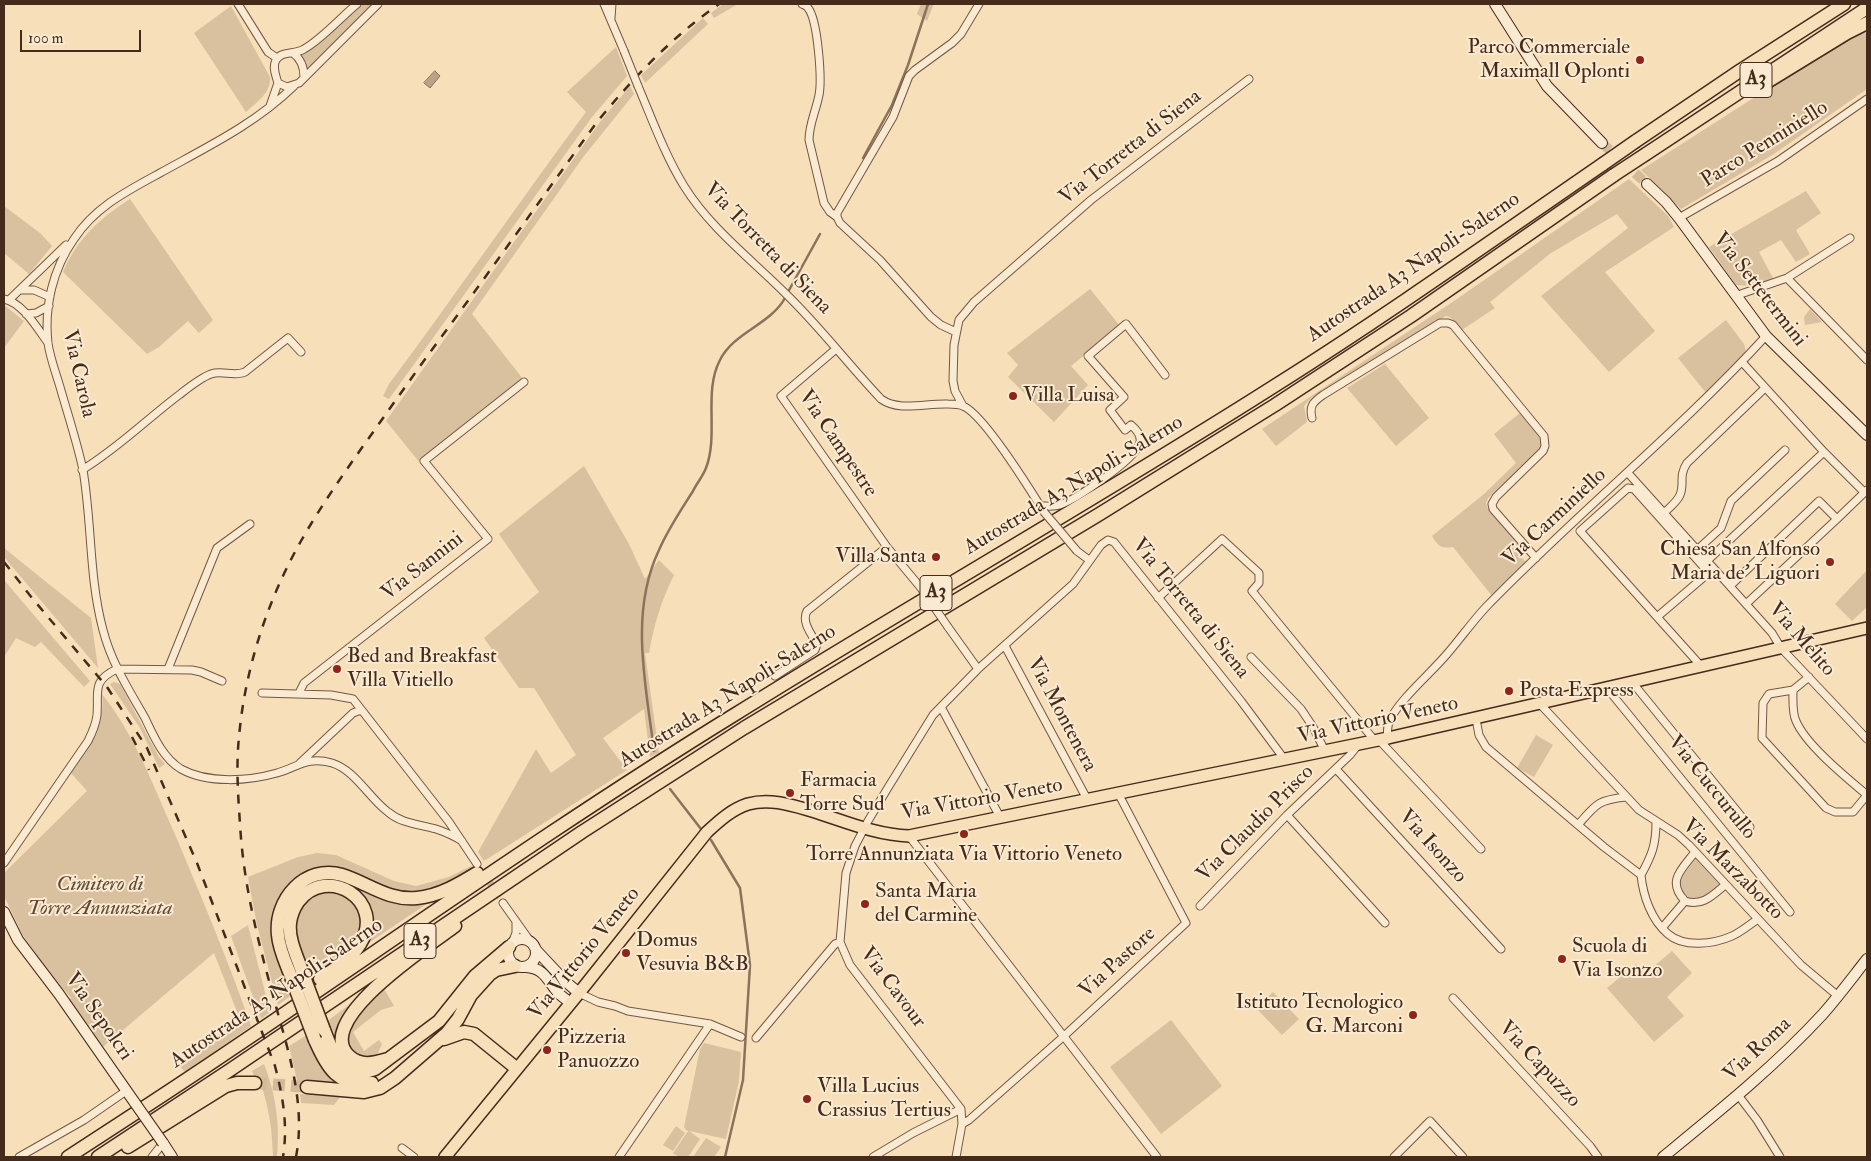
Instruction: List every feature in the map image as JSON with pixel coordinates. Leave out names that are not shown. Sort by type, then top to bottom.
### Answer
[{"type":"highway","name":"Autostrada A3 Napoli-Salerno","points":[[68,1157],[270,1024],[576,816],[735,714],[1279,384],[1354,335],[1718,85],[1844,4]]},
{"type":"highway","name":"Autostrada A3 Napoli-Salerno","points":[[98,1157],[230,1070],[512,878],[744,728],[1098,515],[1275,405],[1411,316],[1696,119],[1867,8]]},
{"type":"highway","points":[[1696,119],[1744,95],[1867,23]]},
{"type":"highway","points":[[516,1068],[474,1034],[464,1032],[457,1033],[433,1046],[382,1080],[362,1084],[344,1080],[324,1060],[314,1040],[279,942],[279,915],[288,893],[306,879],[318,874],[340,875],[389,896],[417,898],[433,895],[469,878],[546,829],[576,816]]},
{"type":"highway","points":[[388,1059],[362,1064],[345,1052],[341,1035],[350,1014],[380,984],[407,961],[473,913],[512,878]]},
{"type":"highway","points":[[270,1024],[300,994],[346,960],[360,945],[367,928],[367,917],[362,902],[350,892],[334,886],[317,887],[309,890],[296,905],[290,922],[290,931],[293,946],[303,974],[324,1030],[334,1055],[350,1070],[362,1073],[375,1070],[439,1021],[475,976],[510,945]]},
{"type":"highway","points":[[433,1046],[453,1026],[464,1005],[483,980],[496,970],[520,967]]},
{"type":"highway","points":[[307,1087],[354,1092],[373,1091],[395,1078],[410,1063]]},
{"type":"highway","points":[[108,1157],[143,1138],[226,1086],[237,1083],[254,1083]]},
{"type":"main road","points":[[1494,4],[1547,86],[1602,143]]},
{"type":"main road","name":"Via Settetermini","points":[[1647,184],[1679,218],[1766,336],[1867,435]]},
{"type":"main road","name":"Via Vittorio Veneto","points":[[445,1157],[707,832],[733,811],[747,805],[759,802],[785,803],[865,827],[896,835],[909,836],[1358,745],[1867,628]]},
{"type":"main road","name":"Via Sepolcri","points":[[4,912],[18,940],[70,1009],[172,1157]]},
{"type":"main road","points":[[571,1003],[556,990],[543,972],[520,967],[509,959],[510,945],[518,939],[533,945],[566,982],[579,993]]},
{"type":"main road","points":[[520,967],[535,960],[533,945]]},
{"type":"main road","name":"Via Roma","points":[[1663,1157],[1738,1095],[1802,1035],[1838,996],[1867,959]]},
{"type":"street","points":[[238,4],[268,52],[277,58]]},
{"type":"street","points":[[269,109],[278,83],[275,75],[277,58],[282,54],[293,53],[307,48],[357,4]]},
{"type":"street","points":[[278,83],[287,87],[294,86],[378,4]]},
{"type":"street","name":"Via Torretta di Siena","points":[[604,4],[668,155],[684,186],[699,208],[727,238],[786,294],[885,402],[895,405],[950,404],[963,406]]},
{"type":"street","points":[[611,21],[612,4]]},
{"type":"street","points":[[802,4],[809,9],[813,20],[821,65],[820,95],[809,130],[809,140],[824,203],[840,223],[880,260],[932,317],[941,325],[956,332]]},
{"type":"street","points":[[837,217],[840,206],[893,117],[909,76],[961,34],[979,4]]},
{"type":"street","points":[[293,53],[300,61],[304,77]]},
{"type":"street","name":"Via Torretta di Siena","points":[[1249,79],[1092,200],[974,302],[959,320],[956,332],[953,381],[955,392],[963,406],[976,416],[1022,476],[1042,509],[1078,551],[1089,560],[1101,545],[1108,540],[1114,542],[1285,760]]},
{"type":"street","name":"Via Carola","points":[[294,86],[269,109],[247,124],[112,200],[97,212],[76,236],[57,268],[50,297],[48,343],[75,435],[82,470],[88,506],[96,598],[103,631],[117,669],[162,750],[182,769],[203,777],[225,779],[253,778],[279,773],[300,763]]},
{"type":"street","name":"Parco Penniniello","points":[[1679,218],[1778,162],[1867,100]]},
{"type":"street","points":[[48,343],[26,314],[7,300],[21,290],[76,236]]},
{"type":"street","points":[[1735,296],[1787,278],[1850,238]]},
{"type":"street","points":[[1787,278],[1867,360]]},
{"type":"street","points":[[21,290],[34,290],[50,297]]},
{"type":"street","points":[[26,314],[36,313],[49,306]]},
{"type":"street","points":[[1312,418],[1310,408],[1313,402],[1323,395],[1440,323],[1448,322],[1453,325],[1544,436],[1545,446],[1543,451],[1496,497],[1492,504],[1493,509],[1536,558]]},
{"type":"street","points":[[1042,509],[1065,503],[1109,475],[1139,446],[1140,438],[1138,432],[1131,425],[1125,430],[1110,410],[1124,397],[1088,356],[1126,324],[1165,375]]},
{"type":"street","name":"Via Carminiello","points":[[1380,740],[1387,730],[1390,720],[1400,706],[1486,607],[1628,473],[1742,362],[1766,336]]},
{"type":"street","points":[[82,470],[97,462],[160,409],[211,374],[239,374],[245,372],[288,338],[301,352]]},
{"type":"street","name":"Via Campestre","points":[[836,349],[781,396],[887,547],[921,588],[978,669]]},
{"type":"street","points":[[1742,362],[1824,452],[1866,491],[1746,604]]},
{"type":"street","name":"Via Sannini","points":[[299,693],[304,683],[488,539],[424,461],[524,382]]},
{"type":"street","points":[[1664,513],[1674,504],[1680,494],[1682,472],[1687,464],[1766,388]]},
{"type":"street","points":[[1697,550],[1721,528],[1731,501],[1786,450]]},
{"type":"street","points":[[1707,561],[1824,452]]},
{"type":"street","name":"Via Melito","points":[[1628,473],[1707,561],[1711,570],[1730,586],[1772,632],[1781,648],[1867,739]]},
{"type":"street","points":[[1657,617],[1711,570],[1634,489],[1628,488],[1580,531],[1657,617],[1701,666]]},
{"type":"street","points":[[1730,586],[1819,500],[1837,519]]},
{"type":"street","points":[[168,669],[217,548],[250,524]]},
{"type":"street","points":[[1158,598],[1222,539],[1259,573],[1259,583],[1252,591],[1380,740],[1481,849]]},
{"type":"street","points":[[775,676],[815,650],[817,644],[805,621],[804,616],[807,611],[887,547]]},
{"type":"street","points":[[865,827],[924,728],[941,707],[978,669],[1073,584],[1089,560]]},
{"type":"street","name":"Via Montenera","points":[[1004,646],[1087,799]]},
{"type":"street","points":[[1251,658],[1301,709],[1325,751]]},
{"type":"street","points":[[4,863],[88,741],[96,723],[97,688],[100,681],[108,674],[117,669],[168,669],[201,672],[222,681]]},
{"type":"street","points":[[1793,690],[1795,720],[1803,734],[1833,766],[1867,795],[1853,812],[1835,812],[1826,808],[1762,738],[1763,703],[1769,694],[1793,690],[1809,677]]},
{"type":"street","points":[[1632,682],[1750,827]]},
{"type":"street","name":"Via Cuccurullo","points":[[1606,687],[1790,912]]},
{"type":"street","points":[[262,693],[299,693],[353,699],[438,806],[477,864]]},
{"type":"street","name":"Via Marzabotto","points":[[1540,704],[1639,810],[1678,835],[1801,965],[1838,996]]},
{"type":"street","points":[[941,707],[1000,817]]},
{"type":"street","points":[[300,763],[353,713],[360,710]]},
{"type":"street","name":"Via Vittorio Veneto","points":[[1476,719],[1479,735],[1486,747],[1578,825],[1641,875]]},
{"type":"street","name":"Via Claudio Prisco","points":[[1200,906],[1287,815],[1358,745]]},
{"type":"street","points":[[300,763],[319,761],[334,764],[346,770],[391,815],[410,824],[447,833],[462,841]]},
{"type":"street","name":"Via Isonzo","points":[[1336,768],[1501,949]]},
{"type":"street","name":"Via Pastore","points":[[962,1124],[969,1120],[1063,1037],[1186,923],[1118,793]]},
{"type":"street","points":[[1578,825],[1594,806],[1602,801],[1626,797]]},
{"type":"street","points":[[1287,815],[1385,923]]},
{"type":"street","points":[[1656,822],[1656,839],[1652,854],[1641,875],[1643,889],[1650,910],[1668,935],[1683,941],[1700,944],[1721,940],[1734,935],[1758,919]]},
{"type":"street","name":"Via Cavour","points":[[865,827],[850,858],[846,873],[840,942],[850,965],[961,1109]]},
{"type":"street","points":[[909,836],[1157,1157]]},
{"type":"street","points":[[1695,852],[1676,879],[1676,887],[1680,896],[1685,901],[1691,903],[1703,902],[1725,885]]},
{"type":"street","points":[[1662,928],[1685,901]]},
{"type":"street","points":[[503,903],[533,945]]},
{"type":"street","points":[[510,945],[516,933],[516,921]]},
{"type":"street","points":[[756,1038],[835,944],[840,942]]},
{"type":"street","points":[[579,993],[598,1002],[615,1006],[628,1012],[710,1024],[741,1036]]},
{"type":"street","name":"Via Capuzzo","points":[[1454,998],[1598,1157]]},
{"type":"street","points":[[620,1157],[710,1024]]},
{"type":"street","points":[[19,1157],[84,1120],[126,1090]]},
{"type":"street","points":[[1738,1095],[1757,1120],[1780,1157]]},
{"type":"street","points":[[873,1157],[961,1109],[962,1124],[956,1157]]},
{"type":"street","points":[[1394,1157],[1430,1121],[1463,1157]]},
{"type":"street","points":[[152,1157],[163,1143]]},
{"type":"street","points":[[402,1148],[414,1157]]},
{"type":"green space","points":[[363,4],[373,4],[308,69],[305,69],[299,55],[310,49]]},
{"type":"green space","points":[[723,4],[738,4],[714,18],[711,13]]},
{"type":"green space","points":[[921,4],[934,4],[927,21],[917,14]]},
{"type":"green space","points":[[231,6],[270,77],[270,83],[266,92],[246,112],[194,33]]},
{"type":"green space","points":[[703,18],[708,24],[645,83],[641,75]]},
{"type":"green space","points":[[1867,33],[1867,89],[1774,154],[1681,209],[1641,170],[1830,49],[1858,34]]},
{"type":"green space","points":[[616,47],[627,76],[592,117],[389,399],[383,396],[389,384],[586,112],[567,92]]},
{"type":"green space","points":[[630,86],[634,94],[584,156],[472,314],[523,379],[420,463],[386,421],[600,122]]},
{"type":"green space","points":[[1629,179],[1669,217],[1674,227],[1605,272],[1655,331],[1609,372],[1541,296],[1628,228],[1617,214],[1551,253],[1490,302],[1495,308],[1462,330],[1450,317],[1446,316],[1312,397],[1304,406],[1307,422],[1276,446],[1262,429],[1457,299]]},
{"type":"green space","points":[[1806,191],[1821,213],[1796,230],[1810,254],[1796,262],[1781,240],[1759,252],[1773,278],[1756,286],[1736,285],[1709,247]]},
{"type":"green space","points":[[130,199],[213,320],[199,333],[188,321],[159,347],[147,354],[63,272],[75,249],[90,230]]},
{"type":"green space","points":[[4,206],[40,233],[52,246],[29,274],[4,253]]},
{"type":"green space","points":[[1090,289],[1120,326],[1071,366],[1088,385],[1054,422],[1008,377],[1018,365],[1007,353]]},
{"type":"green space","points":[[4,305],[24,321],[4,348]]},
{"type":"green space","points":[[1810,309],[1822,322],[1805,325],[1804,317]]},
{"type":"green space","points":[[1726,320],[1744,344],[1746,352],[1706,393],[1678,358]]},
{"type":"green space","points":[[1385,364],[1429,418],[1396,446],[1347,388]]},
{"type":"green space","points":[[1520,413],[1539,433],[1541,447],[1538,452],[1488,498],[1486,503],[1488,509],[1520,546],[1521,557],[1527,563],[1492,596],[1453,547],[1446,548],[1440,546],[1432,536],[1484,494],[1516,463],[1494,434]]},
{"type":"green space","points":[[584,466],[629,544],[645,579],[659,560],[674,575],[658,613],[649,653],[645,653],[659,753],[650,757],[644,709],[603,738],[627,770],[484,861],[478,852],[536,749],[551,773],[576,755],[534,688],[519,688],[484,638],[539,592],[499,534]]},
{"type":"green space","points":[[4,548],[91,618],[98,668],[4,557]]},
{"type":"green space","points":[[1867,570],[1867,607],[1852,621],[1835,604]]},
{"type":"green space","points":[[4,580],[90,681],[84,687],[41,642],[35,647],[16,638],[4,657]]},
{"type":"green space","points":[[114,682],[120,684],[159,757],[165,764],[159,768],[140,728],[110,684]]},
{"type":"green space","name":"Cimitero di Torre Annunziata","points":[[102,694],[124,726],[150,778],[214,928],[251,1026],[185,1072],[179,1065],[241,1022],[214,953],[103,1047],[69,1000],[71,998],[48,971],[22,934],[4,896],[4,873],[87,791],[71,773],[89,745],[98,726],[101,716]]},
{"type":"green space","points":[[1536,735],[1553,745],[1534,777],[1517,768]]},
{"type":"green space","points":[[317,853],[336,855],[394,881],[416,886],[449,877],[471,866],[473,870],[448,884],[420,893],[410,894],[387,890],[332,869],[277,906],[293,994],[278,1005],[257,925],[248,877],[298,857]]},
{"type":"green space","points":[[1695,854],[1717,878],[1720,884],[1712,893],[1704,898],[1684,899],[1677,879]]},
{"type":"green space","points":[[324,878],[343,880],[389,901],[434,899],[367,944],[372,924],[335,882],[289,909],[301,989],[284,942],[287,904],[300,888]]},
{"type":"green space","points":[[323,890],[344,892],[359,907],[361,927],[355,944],[342,959],[311,981],[302,957],[294,925],[306,899]]},
{"type":"green space","points":[[248,925],[270,1012],[261,1019],[231,936]]},
{"type":"green space","points":[[1672,951],[1692,973],[1667,997],[1684,1016],[1654,1042],[1607,988],[1636,964],[1645,974]]},
{"type":"green space","points":[[383,987],[394,1006],[381,1010],[353,1032],[364,1051],[379,1040],[382,1044],[375,1059],[370,1061],[351,1054],[346,1032],[350,1024]]},
{"type":"green space","points":[[369,990],[337,1038],[338,1048],[326,1022]]},
{"type":"green space","points":[[1273,992],[1299,1019],[1282,1035],[1256,1008]]},
{"type":"green space","points":[[1171,1020],[1222,1086],[1161,1134],[1110,1067]]},
{"type":"green space","points":[[307,1035],[323,1068],[339,1084],[298,1084],[289,1046]]},
{"type":"green space","points":[[704,1043],[741,1052],[739,1081],[726,1139],[689,1131],[700,1139],[688,1157],[679,1157],[673,1153],[688,1131],[684,1127],[700,1049]]},
{"type":"green space","points":[[264,1064],[272,1087],[276,1110],[278,1133],[277,1157],[273,1157],[270,1122],[262,1087],[256,1088],[256,1079],[252,1071]]},
{"type":"green space","points":[[300,1094],[340,1097],[334,1105],[301,1103]]},
{"type":"green space","points":[[676,1126],[685,1133],[673,1151],[663,1145]]},
{"type":"green space","points":[[706,1138],[721,1147],[714,1157],[693,1157]]},
{"type":"shaded area","points":[[435,71],[440,76],[430,88],[424,83]]},
{"type":"waterway","points":[[863,158],[892,105],[908,65],[928,4]]},
{"type":"waterway","points":[[788,292],[820,234]]},
{"type":"waterway","points":[[654,751],[642,649],[644,599],[650,574],[666,535],[706,468],[710,455],[712,386],[720,360],[734,342],[762,322],[785,298]]},
{"type":"waterway","points":[[670,789],[701,829]]},
{"type":"waterway","points":[[711,840],[740,888],[750,965],[743,1080],[725,1157]]},
{"type":"tunnel","points":[[1602,143],[1647,184]]},
{"type":"tunnel","points":[[484,874],[503,903]]},
{"type":"tunnel","points":[[255,1083],[307,1087]]},
{"type":"railway","points":[[296,1157],[299,1136],[297,1093],[288,1050],[255,927],[244,865],[238,791],[238,748],[246,686],[268,611],[289,564],[315,517],[413,376],[597,122],[669,44],[719,4]]},
{"type":"railway","points":[[4,562],[107,687],[147,748],[197,863],[275,1066],[284,1111],[283,1157]]},
{"type":"railway","points":[[132,737],[149,770]]},
{"type":"place","name":"Parco Commerciale Maximall Oplonti","points":[[1640,60]]},
{"type":"place","name":"Villa Luisa","points":[[1013,396]]},
{"type":"place","name":"Villa Santa","points":[[936,557]]},
{"type":"place","name":"Chiesa San Alfonso Maria de' Liguori","points":[[1830,562]]},
{"type":"place","name":"Bed and Breakfast Villa Vitiello","points":[[337,669]]},
{"type":"place","name":"Posta Express","points":[[1509,691]]},
{"type":"place","name":"Farmacia Torre Sud","points":[[790,793]]},
{"type":"place","name":"Torre Annunziata Via Vittorio Veneto","points":[[964,834]]},
{"type":"place","name":"Santa Maria del Carmine","points":[[865,904]]},
{"type":"place","name":"Domus Vesuvia B&B","points":[[626,953]]},
{"type":"place","name":"Scuola di Via Isonzo","points":[[1562,959]]},
{"type":"place","name":"Istituto Tecnologico G. Marconi","points":[[1413,1015]]},
{"type":"place","name":"Pizzeria Panuozzo","points":[[547,1050]]},
{"type":"place","name":"Villa Lucius Crassius Tertius","points":[[807,1099]]}]
